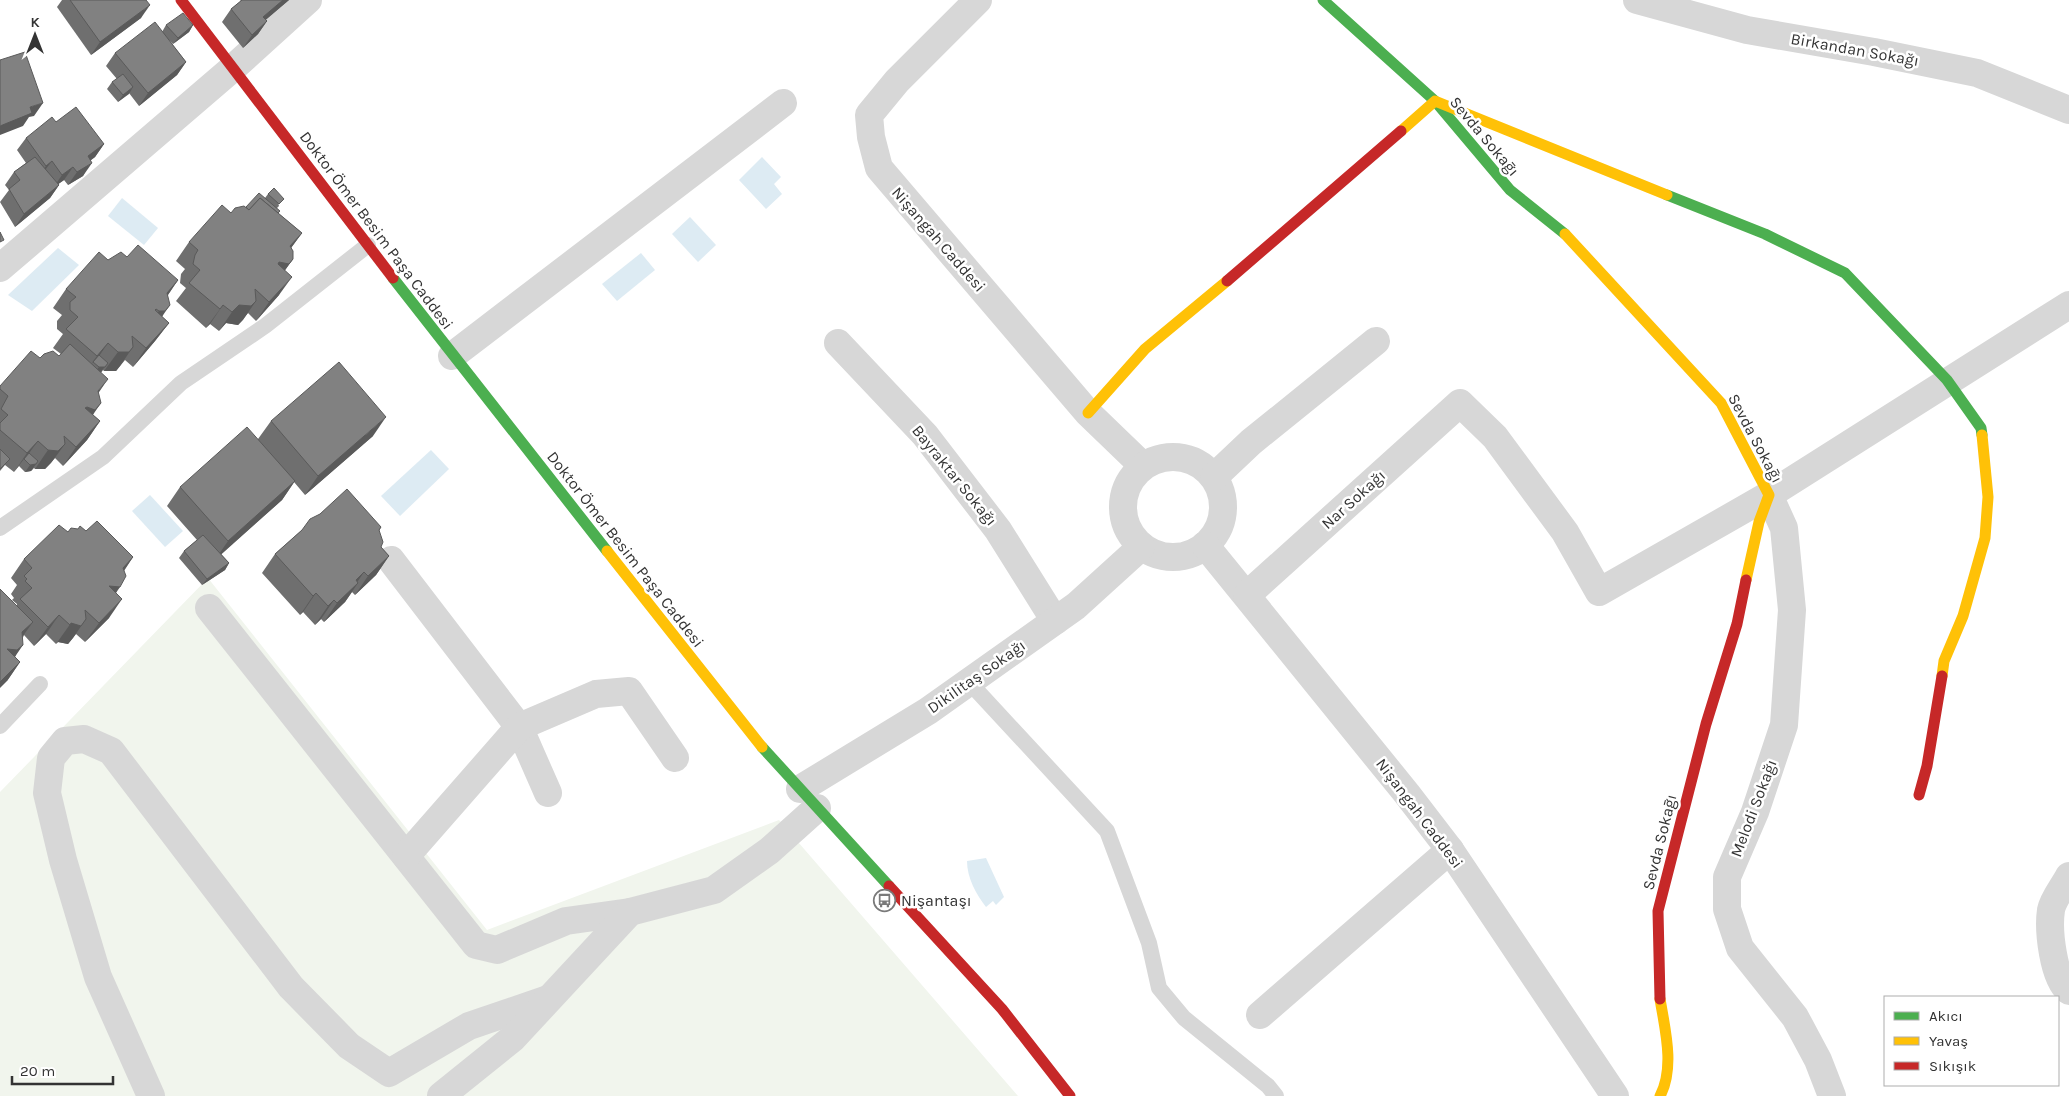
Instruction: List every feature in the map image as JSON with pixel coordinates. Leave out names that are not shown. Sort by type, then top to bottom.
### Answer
[{"type":"street","name":"Doktor Ömer Besim Paşa Caddesi","points":[[181,0],[452,356],[765,750],[1002,1009],[1070,1096]]},
{"type":"street","points":[[0,268],[233,68],[308,0]]},
{"type":"street","name":"Nişangah Caddesi","points":[[978,0],[897,82],[870,115],[871,137],[879,168],[1088,413],[1143,466]]},
{"type":"street","name":"Sevda Sokaḡı","points":[[1323,0],[1435,101],[1510,190],[1560,228],[1721,402],[1769,494],[1759,522],[1737,624],[1706,724],[1658,911],[1658,991],[1667,1039],[1666,1085],[1660,1096]]},
{"type":"street","name":"Birkandan Sokağı","points":[[1637,0],[1747,30],[1874,52],[1977,73],[2069,110]]},
{"type":"street","points":[[1088,413],[1145,349],[1216,291],[1435,101],[1765,234],[1845,273],[1948,380],[1981,428],[1988,497],[1985,538],[1963,616],[1944,661],[1927,766],[1919,795]]},
{"type":"street","points":[[452,356],[783,103]]},
{"type":"street","points":[[1769,494],[2069,305]]},
{"type":"street","points":[[1214,477],[1251,442],[1376,341]]},
{"type":"street","name":"Bayraktar Sokağı","points":[[838,343],[925,435],[998,530],[1055,621]]},
{"type":"street","name":"Nar Sokağı","points":[[1247,595],[1460,403],[1495,437],[1559,524],[1599,592],[1769,494]]},
{"type":"street","points":[[1181,457],[1198,463],[1214,477],[1222,492],[1223,518],[1216,534],[1197,552],[1180,557],[1157,555],[1141,547],[1128,532],[1123,515],[1124,492],[1132,477],[1143,466],[1158,459],[1181,457]]},
{"type":"street","name":"Melodi Sokağı","points":[[1769,494],[1784,528],[1792,610],[1784,725],[1755,812],[1727,877],[1727,909],[1740,948],[1795,1016],[1818,1060],[1832,1096]]},
{"type":"street","name":"Nişangah Caddesi","points":[[1205,544],[1450,850],[1615,1096]]},
{"type":"street","name":"Dikilitaş Sokağı","points":[[208,608],[476,945],[497,950],[566,921],[630,912],[714,890],[769,851],[808,798],[1076,606],[1141,547]]},
{"type":"street","points":[[391,560],[520,727],[548,793]]},
{"type":"street","points":[[406,856],[520,727],[596,694],[629,691],[674,758]]},
{"type":"street","points":[[151,1096],[98,977],[60,850],[47,793],[51,758],[64,741],[84,739],[111,751],[291,987],[349,1046],[389,1073],[469,1026],[548,999]]},
{"type":"street","points":[[1260,1015],[1450,850]]},
{"type":"street","points":[[2069,876],[2051,909],[2051,949],[2064,987],[2069,991]]},
{"type":"street","points":[[441,1096],[513,1038],[630,912]]},
{"type":"lane","points":[[0,528],[103,457],[181,383],[265,326],[368,245]]},
{"type":"lane","points":[[969,682],[1107,831],[1149,943],[1159,988],[1184,1018],[1268,1086],[1276,1096]]},
{"type":"lane","points":[[0,726],[40,684]]},
{"type":"shaded area","points":[[762,157],[781,177],[774,184],[782,194],[766,209],[739,180]]},
{"type":"shaded area","points":[[122,198],[158,228],[144,245],[108,216]]},
{"type":"shaded area","points":[[690,217],[716,245],[698,262],[672,234]]},
{"type":"shaded area","points":[[58,248],[79,265],[32,311],[8,295]]},
{"type":"shaded area","points":[[641,253],[655,270],[617,301],[602,284]]},
{"type":"shaded area","points":[[431,450],[449,469],[400,516],[381,496]]},
{"type":"shaded area","points":[[150,495],[183,531],[165,547],[132,511]]},
{"type":"shaded area","points":[[208,578],[487,930],[779,820],[1018,1096],[0,1096],[0,792]]},
{"type":"shaded area","points":[[986,858],[1004,897],[996,905],[993,901],[986,907],[973,886],[967,861]]},
{"type":"building","points":[[70,0],[146,0],[150,5],[100,42]]},
{"type":"building","points":[[242,0],[283,0],[263,17],[267,21],[252,35],[231,9]]},
{"type":"building","points":[[183,13],[193,25],[178,38],[166,25]]},
{"type":"building","points":[[155,22],[186,62],[148,93],[115,53]]},
{"type":"building","points":[[25,52],[43,103],[30,107],[32,113],[0,126],[0,60]]},
{"type":"building","points":[[123,74],[133,87],[123,95],[112,82]]},
{"type":"building","points":[[76,107],[104,144],[88,156],[92,163],[77,172],[73,167],[62,175],[52,161],[46,166],[26,138],[52,117],[56,122]]},
{"type":"building","points":[[35,157],[59,185],[24,214],[9,189],[20,180],[14,172]]},
{"type":"building","points":[[274,188],[284,199],[279,204],[268,194]]},
{"type":"building","points":[[259,193],[280,211],[278,213],[260,198],[249,210],[246,207]]},
{"type":"building","points":[[260,198],[302,233],[290,246],[293,251],[293,259],[289,264],[279,262],[278,264],[292,277],[269,302],[255,289],[256,301],[251,306],[239,305],[232,312],[223,305],[220,309],[189,283],[200,270],[193,264],[198,250],[189,242],[222,205],[231,213],[235,208],[244,206],[249,210]]},
{"type":"building","points":[[0,232],[4,240],[0,242]]},
{"type":"building","points":[[138,245],[178,280],[167,293],[170,305],[165,311],[155,310],[169,323],[146,348],[132,336],[133,347],[129,352],[118,352],[108,343],[97,356],[66,329],[78,317],[70,310],[70,302],[76,297],[66,289],[99,252],[108,260],[121,252],[127,257]]},
{"type":"building","points":[[70,344],[108,379],[98,391],[101,403],[95,410],[85,408],[100,421],[76,447],[64,436],[65,444],[58,451],[48,450],[38,441],[27,453],[0,430],[0,423],[8,415],[1,409],[8,396],[0,389],[0,386],[31,351],[40,358],[44,354],[53,351],[59,356]]},
{"type":"building","points":[[99,355],[108,363],[105,367],[99,367],[93,362]]},
{"type":"building","points":[[339,362],[386,417],[318,476],[271,421]]},
{"type":"building","points":[[247,427],[295,481],[228,541],[180,487]]},
{"type":"building","points":[[0,449],[10,459],[0,469]]},
{"type":"building","points":[[29,453],[38,461],[36,464],[30,465],[24,459]]},
{"type":"building","points":[[347,489],[381,527],[379,530],[383,542],[381,547],[389,556],[368,576],[364,572],[356,580],[358,583],[337,603],[334,600],[328,606],[316,593],[313,596],[275,554],[302,530],[310,519],[320,514]]},
{"type":"building","points":[[97,521],[133,557],[123,568],[126,576],[120,587],[109,586],[122,599],[99,623],[85,610],[86,619],[81,626],[71,623],[70,625],[59,615],[48,627],[20,599],[32,588],[25,581],[27,579],[24,576],[32,568],[24,559],[59,525],[68,532],[71,528],[78,529],[80,526],[86,531]]},
{"type":"building","points":[[203,535],[229,563],[207,579],[184,551]]},
{"type":"building","points":[[0,589],[33,622],[22,632],[23,645],[17,650],[7,649],[20,662],[0,682]]},
{"type":"traffic: fast","points":[[1323,0],[1435,101],[1510,190],[1565,234]]},
{"type":"traffic: fast","points":[[1667,195],[1765,234],[1845,273],[1947,380],[1981,428],[1982,435]]},
{"type":"traffic: fast","points":[[393,278],[607,551]]},
{"type":"traffic: fast","points":[[762,747],[889,886]]},
{"type":"traffic: slow","points":[[1401,131],[1435,101],[1667,195]]},
{"type":"traffic: slow","points":[[1565,234],[1721,403],[1769,495],[1759,522],[1746,580]]},
{"type":"traffic: slow","points":[[1088,413],[1145,349],[1227,281]]},
{"type":"traffic: slow","points":[[1942,676],[1944,661],[1963,616],[1985,538],[1988,497],[1982,435]]},
{"type":"traffic: slow","points":[[607,551],[762,747]]},
{"type":"traffic: slow","points":[[1660,999],[1668,1048],[1667,1073],[1665,1085],[1660,1096]]},
{"type":"traffic: jam","points":[[181,0],[393,278]]},
{"type":"traffic: jam","points":[[1227,281],[1401,131]]},
{"type":"traffic: jam","points":[[1660,999],[1658,911],[1706,724],[1737,624],[1746,580]]},
{"type":"traffic: jam","points":[[1919,795],[1927,766],[1942,676]]},
{"type":"traffic: jam","points":[[889,886],[1002,1009],[1070,1096]]},
{"type":"place","name":"Nişantaşı","points":[[885,900]]}]
